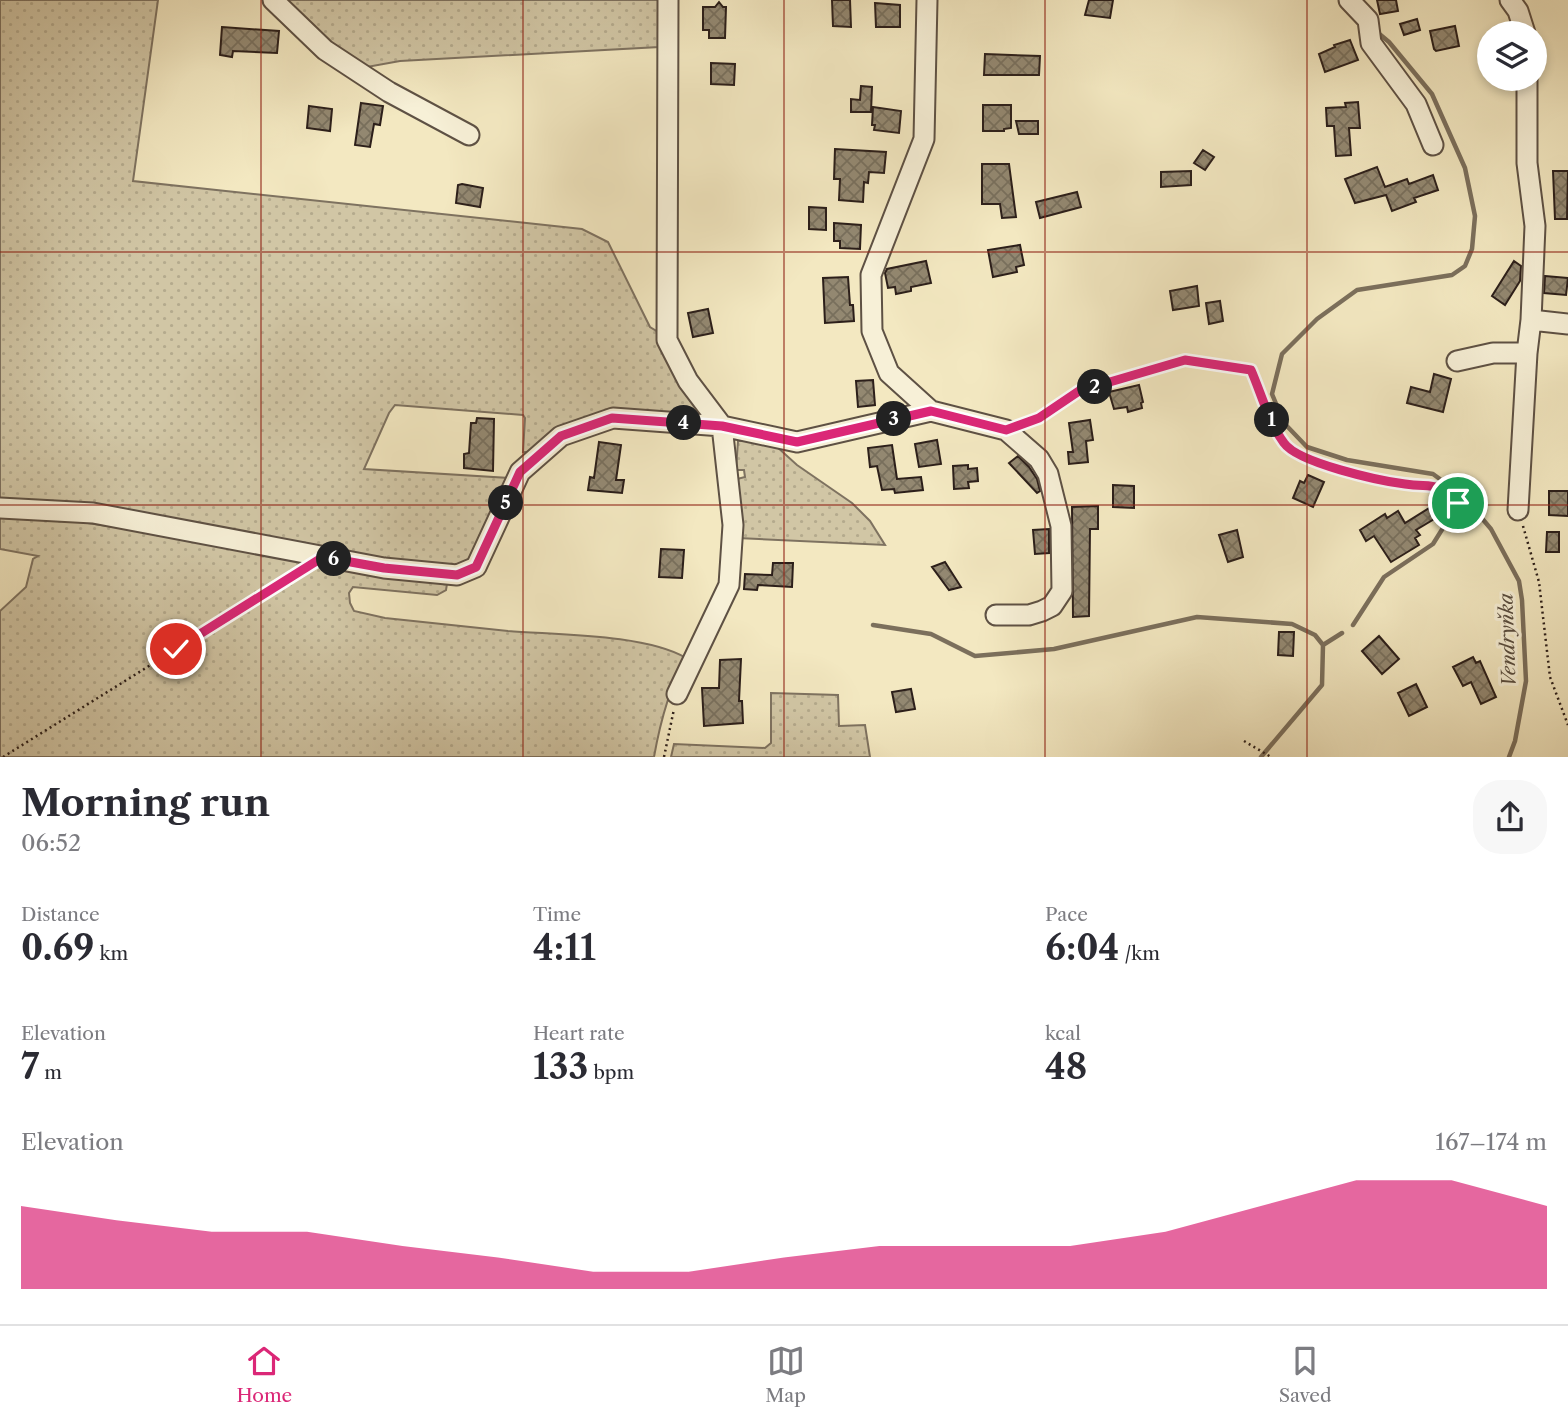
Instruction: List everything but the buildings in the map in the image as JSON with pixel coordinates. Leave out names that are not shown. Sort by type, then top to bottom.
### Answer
[{"type":"street","points":[[273,0],[325,50],[389,92],[468,135]]},
{"type":"street","points":[[668,0],[667,340],[688,381],[722,426],[733,525],[729,585],[677,694]]},
{"type":"street","points":[[927,0],[924,139],[871,275],[872,331],[890,373],[931,411]]},
{"type":"street","points":[[1349,0],[1370,29],[1371,43],[1416,104],[1433,145]]},
{"type":"street","points":[[1510,0],[1521,21]]},
{"type":"street","points":[[1518,510],[1535,226],[1527,163],[1527,91]]},
{"type":"street","points":[[1531,320],[1568,324]]},
{"type":"street","points":[[1457,361],[1493,353],[1527,353]]},
{"type":"street","points":[[0,508],[93,513],[384,568],[457,575],[476,567],[520,472],[561,436],[612,418],[722,426],[797,442],[931,411],[1006,430],[1039,459],[1048,474],[1061,526],[1062,591],[1052,606],[1042,611],[1029,615],[996,615]]},
{"type":"path","points":[[1006,430],[1039,418],[1079,391],[1185,360],[1251,370],[1285,445],[1308,460],[1350,472],[1406,484],[1430,484],[1443,489],[1478,525]]},
{"type":"path","points":[[1518,510],[1539,582],[1550,677],[1568,725]]},
{"type":"path","points":[[3,757],[323,557]]},
{"type":"path","points":[[664,757],[677,694]]},
{"type":"path","points":[[1244,741],[1270,757]]},
{"type":"shaded area","points":[[0,0],[158,0],[133,181],[582,229],[608,242],[650,327],[658,332],[698,410],[693,415],[601,413],[529,452],[523,452],[523,415],[395,405],[364,469],[509,478],[482,541],[466,562],[455,570],[0,502]]},
{"type":"shaded area","points":[[282,0],[659,0],[659,47],[400,61],[367,67],[320,37]]},
{"type":"shaded area","points":[[748,440],[776,446],[797,465],[852,503],[870,521],[885,545],[738,538],[737,479],[745,477],[744,470],[736,470],[738,441]]},
{"type":"shaded area","points":[[0,514],[54,518],[168,535],[325,567],[437,581],[447,584],[446,590],[437,595],[353,587],[349,593],[350,603],[354,611],[385,618],[625,640],[669,650],[686,658],[666,706],[654,757],[0,757],[0,611],[26,587],[33,559],[38,556],[0,549]]},
{"type":"shaded area","points":[[771,693],[838,695],[839,726],[865,725],[870,757],[671,757],[674,744],[765,748],[771,743]]},
{"type":"waterway","name":"Vendryňka","points":[[1377,32],[1389,42],[1432,94],[1465,168],[1475,216],[1472,249],[1465,266],[1452,275],[1357,290],[1317,319],[1282,354],[1272,394],[1284,423],[1307,447],[1347,460],[1433,474],[1463,496],[1491,529],[1519,581],[1522,600],[1526,681],[1515,741],[1509,757]]},
{"type":"waterway","points":[[1353,625],[1384,577],[1433,544],[1463,496]]},
{"type":"waterway","points":[[873,625],[931,634],[975,656],[1054,649],[1197,617],[1292,624],[1315,635],[1323,645]]},
{"type":"waterway","points":[[1261,757],[1322,685],[1323,645],[1342,633]]},
{"type":"route","points":[[176,649],[323,557],[384,568],[457,575],[476,567],[520,472],[561,436],[612,418],[722,426],[797,442],[931,411],[1006,430],[1039,418],[1079,391],[1185,360],[1251,370],[1285,445],[1308,460],[1406,484],[1430,484],[1443,489],[1458,503]]}]
